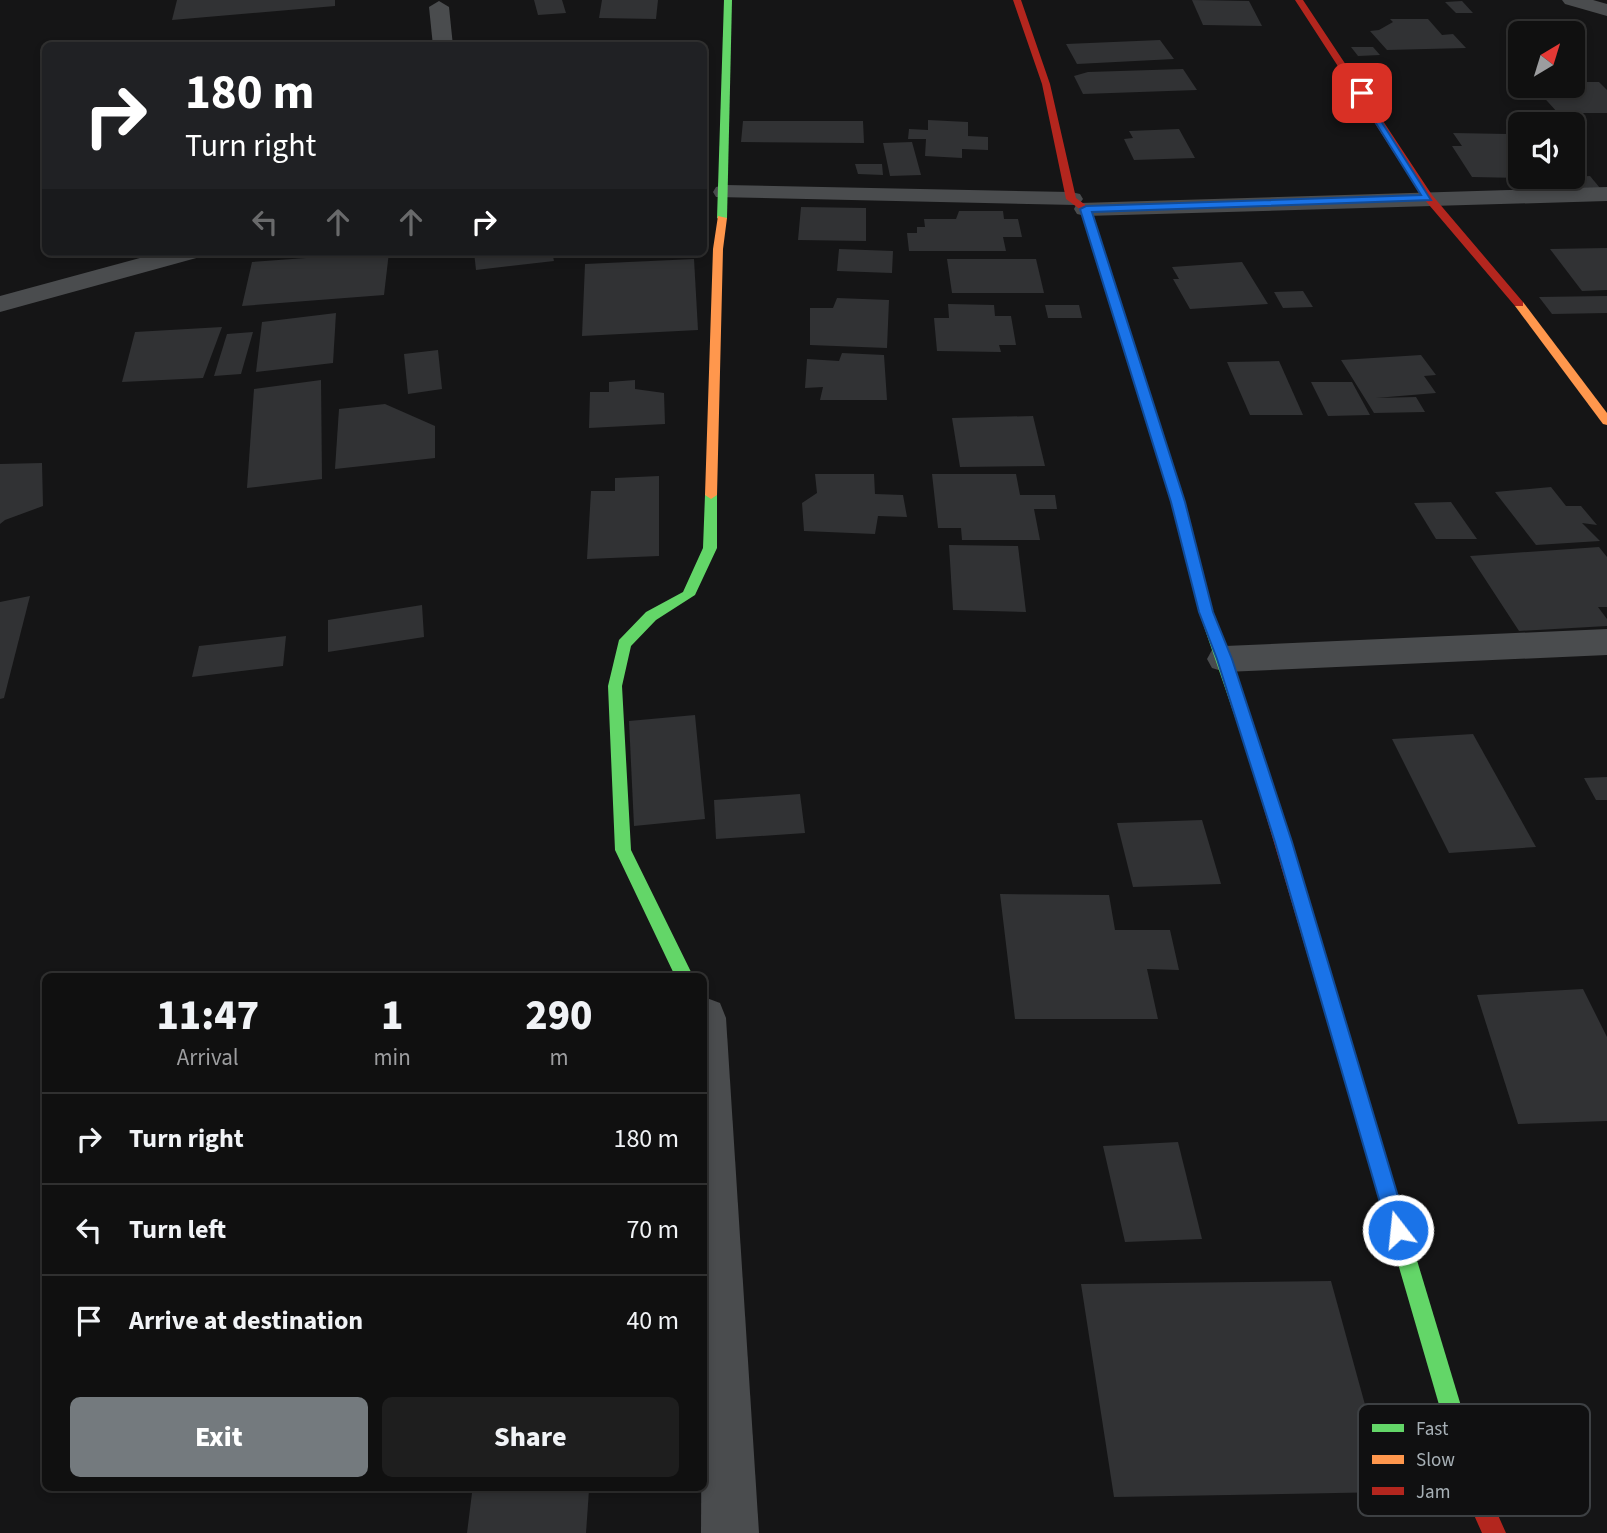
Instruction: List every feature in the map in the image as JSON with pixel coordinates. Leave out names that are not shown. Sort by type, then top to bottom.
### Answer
[{"type":"street","points":[[683,973],[623,850],[615,686],[624,644],[651,616],[688,595],[710,548],[718,249],[725,192],[728,0]]},
{"type":"street","points":[[1017,0],[1046,84],[1078,204],[1178,502],[1206,612],[1225,659],[1287,855],[1449,1404]]},
{"type":"street","points":[[1299,0],[1403,155],[1427,197],[1528,315],[1607,421]]},
{"type":"street","points":[[1572,0],[1607,10]]},
{"type":"street","points":[[439,7],[443,42]]},
{"type":"street","points":[[725,192],[1078,204],[1607,194]]},
{"type":"street","points":[[0,304],[176,256]]},
{"type":"street","points":[[1225,659],[1607,642]]},
{"type":"street","points":[[707,1077],[730,1533]]},
{"type":"street","points":[[1486,1516],[1494,1533]]},
{"type":"building","points":[[177,0],[335,0],[335,6],[172,20]]},
{"type":"building","points":[[534,0],[562,0],[566,13],[538,15]]},
{"type":"building","points":[[602,0],[658,0],[656,19],[599,18]]},
{"type":"building","points":[[1192,0],[1249,1],[1262,26],[1203,25]]},
{"type":"building","points":[[1462,1],[1473,13],[1456,13],[1445,2]]},
{"type":"building","points":[[1390,19],[1428,19],[1442,35],[1453,34],[1466,48],[1387,50],[1370,31],[1379,30],[1393,22]]},
{"type":"building","points":[[1160,40],[1174,59],[1077,64],[1066,44]]},
{"type":"building","points":[[1351,47],[1373,47],[1380,55],[1358,56]]},
{"type":"building","points":[[1183,69],[1197,90],[1083,94],[1074,76],[1088,72]]},
{"type":"building","points":[[1586,82],[1599,82],[1607,90],[1607,113],[1557,112],[1544,98],[1586,98]]},
{"type":"building","points":[[928,120],[968,122],[968,136],[988,137],[988,150],[962,149],[962,158],[925,156],[926,139],[908,139],[909,129],[928,130]]},
{"type":"building","points":[[743,121],[863,121],[864,143],[741,142]]},
{"type":"building","points":[[1179,129],[1195,158],[1134,160],[1124,139],[1133,138],[1129,131]]},
{"type":"building","points":[[1453,133],[1507,134],[1508,178],[1472,177],[1452,146],[1462,146]]},
{"type":"building","points":[[912,142],[921,175],[890,176],[883,143]]},
{"type":"building","points":[[855,164],[882,164],[883,175],[858,174]]},
{"type":"building","points":[[1585,176],[1590,176],[1600,188],[1585,188]]},
{"type":"building","points":[[801,207],[866,208],[866,241],[798,240]]},
{"type":"building","points":[[959,211],[1003,211],[1004,219],[1018,219],[1022,237],[1003,237],[1006,251],[909,251],[907,233],[917,233],[917,227],[925,227],[924,219],[956,219]]},
{"type":"building","points":[[1607,248],[1607,290],[1582,291],[1550,249]]},
{"type":"building","points":[[839,249],[893,251],[892,273],[837,271]]},
{"type":"building","points":[[334,256],[389,256],[384,295],[242,306],[252,262]]},
{"type":"building","points":[[474,256],[553,256],[554,261],[476,270]]},
{"type":"building","points":[[694,259],[698,330],[582,336],[585,264]]},
{"type":"building","points":[[947,259],[1036,259],[1044,293],[952,293]]},
{"type":"building","points":[[1242,262],[1268,304],[1190,309],[1173,279],[1179,279],[1172,267]]},
{"type":"building","points":[[1303,291],[1313,307],[1283,308],[1274,292]]},
{"type":"building","points":[[1607,296],[1607,313],[1552,314],[1539,297]]},
{"type":"building","points":[[837,298],[889,300],[887,348],[810,345],[810,308],[833,308]]},
{"type":"building","points":[[948,304],[994,305],[995,316],[1011,316],[1016,345],[999,345],[1001,352],[937,351],[934,318],[949,318]]},
{"type":"building","points":[[1045,305],[1079,305],[1082,318],[1048,318]]},
{"type":"building","points":[[336,313],[333,363],[256,372],[262,322]]},
{"type":"building","points":[[222,327],[203,378],[122,382],[135,332]]},
{"type":"building","points":[[253,332],[241,374],[214,376],[227,334]]},
{"type":"building","points":[[438,350],[442,389],[408,394],[404,354]]},
{"type":"building","points":[[842,353],[884,355],[887,400],[820,400],[823,387],[805,388],[807,359],[839,361]]},
{"type":"building","points":[[1421,355],[1436,375],[1424,376],[1436,393],[1376,398],[1416,397],[1425,412],[1374,413],[1341,360]]},
{"type":"building","points":[[1279,361],[1303,415],[1250,415],[1227,362]]},
{"type":"building","points":[[321,380],[322,479],[247,488],[254,389]]},
{"type":"building","points":[[635,380],[635,389],[664,393],[665,424],[589,428],[590,392],[609,392],[609,382]]},
{"type":"building","points":[[1311,382],[1352,382],[1370,415],[1328,416]]},
{"type":"building","points":[[385,404],[435,426],[435,458],[335,469],[339,409]]},
{"type":"building","points":[[1033,416],[1045,466],[960,467],[952,418]]},
{"type":"building","points":[[42,463],[43,506],[0,524],[0,464]]},
{"type":"building","points":[[815,474],[874,474],[875,494],[903,495],[907,517],[878,516],[875,534],[804,531],[802,503],[817,493]]},
{"type":"building","points":[[932,474],[1016,474],[1020,495],[1055,495],[1057,509],[1034,509],[1040,540],[962,540],[961,528],[938,528]]},
{"type":"building","points":[[659,476],[659,556],[587,559],[591,491],[615,491],[615,478]]},
{"type":"building","points":[[1551,487],[1566,506],[1581,506],[1597,525],[1582,523],[1600,541],[1536,545],[1495,492]]},
{"type":"building","points":[[1451,502],[1477,539],[1436,539],[1414,503]]},
{"type":"building","points":[[949,545],[1018,546],[1026,612],[953,610]]},
{"type":"building","points":[[1599,547],[1607,557],[1607,607],[1598,607],[1607,619],[1607,626],[1519,631],[1470,556]]},
{"type":"building","points":[[30,596],[4,698],[0,699],[0,602]]},
{"type":"building","points":[[422,605],[424,637],[328,652],[328,620]]},
{"type":"building","points":[[286,636],[283,666],[192,677],[199,646]]},
{"type":"building","points":[[695,715],[705,819],[634,826],[629,721]]},
{"type":"building","points":[[1473,734],[1536,847],[1449,853],[1392,739]]},
{"type":"building","points":[[1607,777],[1607,800],[1596,800],[1584,778]]},
{"type":"building","points":[[800,794],[805,833],[716,839],[714,800]]},
{"type":"building","points":[[1202,820],[1221,884],[1133,887],[1117,823]]},
{"type":"building","points":[[1000,894],[1109,895],[1115,930],[1170,930],[1179,970],[1147,969],[1158,1019],[1015,1019]]},
{"type":"building","points":[[1583,989],[1607,1037],[1607,1121],[1518,1124],[1477,995]]},
{"type":"building","points":[[1178,1142],[1202,1239],[1125,1242],[1103,1146]]},
{"type":"building","points":[[1331,1281],[1365,1404],[1358,1404],[1358,1493],[1114,1497],[1081,1284]]},
{"type":"building","points":[[589,1491],[586,1533],[467,1533],[472,1493]]},
{"type":"traffic: fast","points":[[722,218],[728,0]]},
{"type":"traffic: fast","points":[[1094,235],[1178,502],[1206,612],[1255,752]]},
{"type":"traffic: fast","points":[[683,973],[623,850],[615,686],[624,644],[651,616],[688,595],[710,548],[711,495]]},
{"type":"traffic: fast","points":[[1355,1085],[1450,1404]]},
{"type":"traffic: slow","points":[[711,495],[718,249],[722,218]]},
{"type":"traffic: slow","points":[[1519,304],[1607,421]]},
{"type":"traffic: jam","points":[[1017,0],[1046,84],[1071,199],[1086,209],[1094,235]]},
{"type":"traffic: jam","points":[[1299,0],[1428,197],[1519,304]]},
{"type":"traffic: jam","points":[[1255,752],[1355,1085]]},
{"type":"traffic: jam","points":[[1486,1516],[1494,1533]]},
{"type":"route","points":[[1362,93],[1427,197],[1086,209],[1178,502],[1206,612],[1225,659],[1283,842],[1398,1230]]}]
